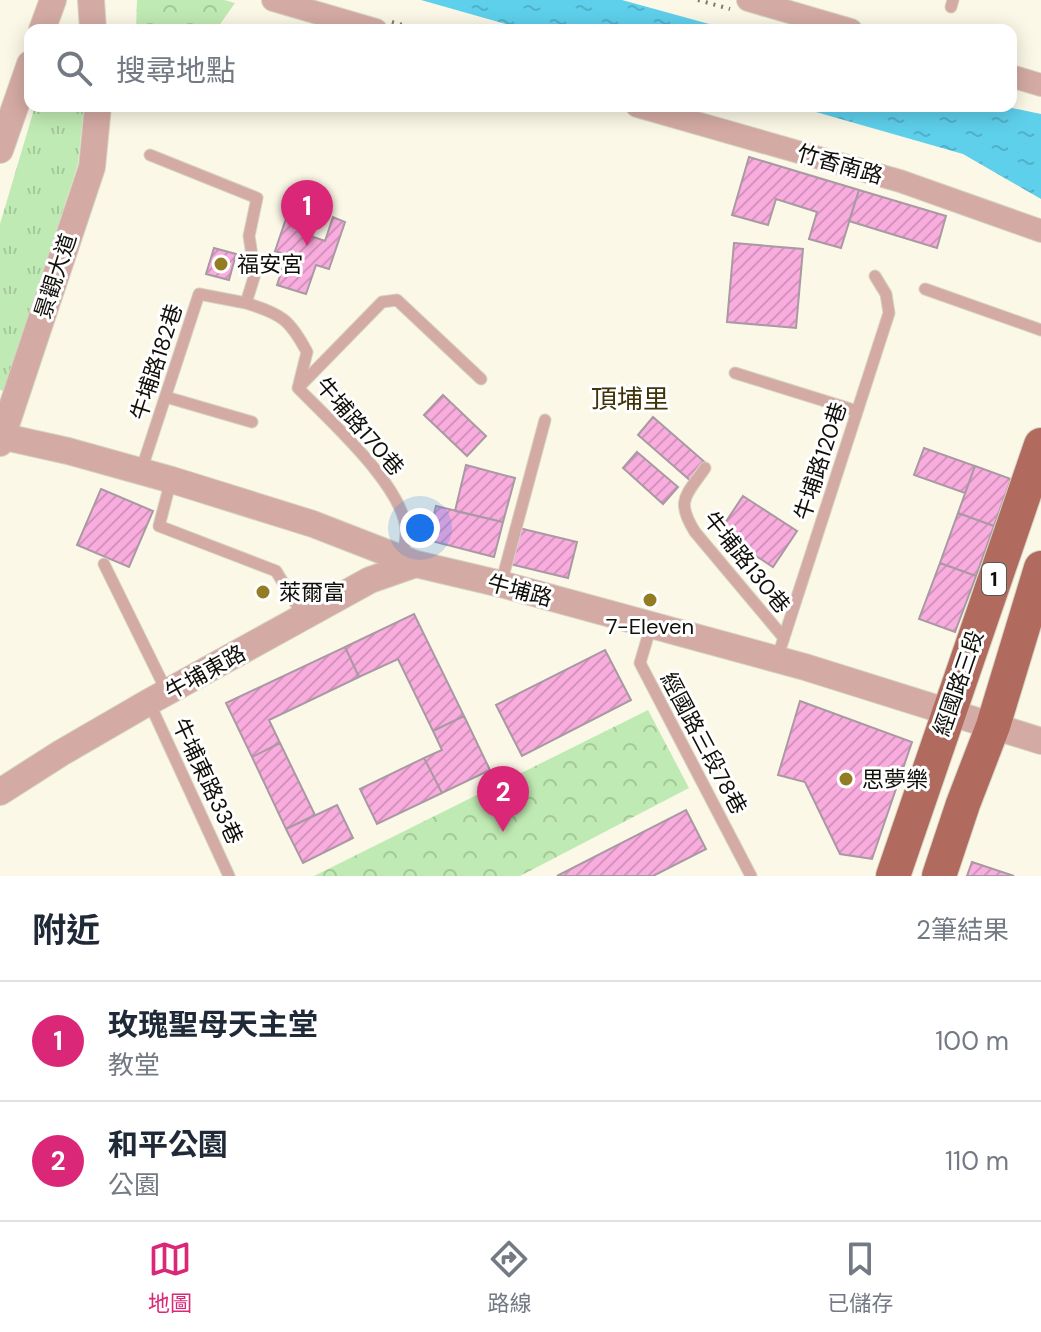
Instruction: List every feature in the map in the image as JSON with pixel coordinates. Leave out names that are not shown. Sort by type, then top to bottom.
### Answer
[{"type":"main road","name":"經國路三段","points":[[893,876],[1041,445]]},
{"type":"main road","name":"經國路三段","points":[[939,876],[993,726],[1041,568]]},
{"type":"street","points":[[44,24],[53,0]]},
{"type":"street","points":[[91,0],[93,24]]},
{"type":"street","points":[[273,0],[355,24]]},
{"type":"street","points":[[748,0],[830,24]]},
{"type":"street","points":[[1017,78],[1041,85]]},
{"type":"street","points":[[0,150],[24,81]]},
{"type":"street","name":"景觀大道","points":[[1,438],[92,167],[97,112]]},
{"type":"street","name":"竹香南路","points":[[658,112],[900,181],[1041,231]]},
{"type":"street","name":"牛埔路","points":[[1,438],[68,451],[172,480],[313,524],[409,561],[651,626],[780,649],[948,713],[1041,741]]},
{"type":"street","name":"牛埔東路","points":[[0,792],[158,698],[409,561]]},
{"type":"lane","points":[[150,155],[257,198],[249,236],[255,274],[246,303]]},
{"type":"lane","name":"牛埔路120巷","points":[[780,649],[889,313],[886,294],[875,276]]},
{"type":"lane","points":[[925,289],[1041,330]]},
{"type":"lane","name":"牛埔路182巷","points":[[141,471],[199,294],[246,303]]},
{"type":"lane","points":[[298,388],[382,302],[397,300],[481,379]]},
{"type":"lane","name":"牛埔路170巷","points":[[246,303],[273,311],[292,325],[307,352],[298,388],[371,463],[398,503],[407,531],[409,561]]},
{"type":"lane","points":[[735,373],[857,411]]},
{"type":"lane","points":[[166,397],[252,422]]},
{"type":"lane","points":[[501,584],[545,420]]},
{"type":"lane","name":"牛埔路130巷","points":[[705,468],[684,500],[684,515],[780,649]]},
{"type":"lane","points":[[172,480],[159,526],[276,571],[304,617]]},
{"type":"lane","name":"牛埔東路33巷","points":[[104,564],[229,876]]},
{"type":"lane","name":"經國路三段78巷","points":[[651,626],[640,663],[751,876]]},
{"type":"green space","points":[[137,0],[224,0],[235,3],[220,24],[136,24]]},
{"type":"green space","points":[[33,112],[83,112],[78,164],[4,391],[0,390],[0,224]]},
{"type":"green space","points":[[648,710],[689,788],[520,876],[314,876]]},
{"type":"water","points":[[421,0],[622,0],[709,24],[506,24]]},
{"type":"water","points":[[1017,109],[1041,114],[1041,199],[963,154],[816,112],[1017,112]]},
{"type":"building","points":[[749,157],[859,190],[841,248],[809,239],[817,212],[776,199],[768,225],[732,215]]},
{"type":"building","points":[[859,190],[946,216],[937,248],[849,221]]},
{"type":"building","points":[[291,204],[307,209],[299,232],[325,241],[333,217],[345,222],[329,269],[316,265],[306,294],[277,285],[287,255],[275,251]]},
{"type":"building","points":[[734,243],[803,249],[796,328],[727,322]]},
{"type":"building","name":"福安宮","points":[[214,248],[236,254],[229,280],[206,274]]},
{"type":"building","points":[[443,395],[486,436],[467,456],[424,415]]},
{"type":"building","points":[[653,417],[707,464],[692,482],[638,435]]},
{"type":"building","points":[[924,448],[975,466],[965,493],[914,475]]},
{"type":"building","points":[[637,452],[678,487],[663,504],[623,468]]},
{"type":"building","points":[[466,465],[515,478],[503,522],[455,511]]},
{"type":"building","points":[[975,466],[1011,479],[994,526],[958,513]]},
{"type":"building","points":[[101,489],[153,511],[129,567],[77,545]]},
{"type":"building","points":[[743,496],[797,531],[773,567],[719,532]]},
{"type":"building","points":[[436,506],[503,522],[494,557],[428,540]]},
{"type":"building","points":[[958,513],[994,526],[976,576],[940,563]]},
{"type":"building","points":[[519,528],[577,542],[568,578],[510,564]]},
{"type":"building","points":[[940,563],[976,576],[955,632],[919,619]]},
{"type":"building","points":[[414,614],[464,716],[433,731],[398,659],[359,677],[345,647]]},
{"type":"building","points":[[345,647],[359,677],[269,720],[280,743],[252,757],[226,703]]},
{"type":"building","points":[[605,650],[631,700],[522,756],[496,705]]},
{"type":"building","name":"思夢樂","points":[[800,701],[912,742],[872,859],[840,854],[805,782],[778,775]]},
{"type":"building","points":[[464,716],[490,770],[442,793],[424,758],[442,750],[433,731]]},
{"type":"building","points":[[280,743],[315,815],[286,829],[252,757]]},
{"type":"building","points":[[424,758],[442,793],[377,824],[360,789]]},
{"type":"building","points":[[337,805],[353,838],[303,863],[286,829]]},
{"type":"building","points":[[686,810],[706,849],[653,876],[557,876]]},
{"type":"building","points":[[972,862],[1014,876],[967,876]]},
{"type":"place","name":"玫瑰聖母天主堂","points":[[307,246]]},
{"type":"place","name":"福安宮","points":[[221,264]]},
{"type":"place","name":"萊爾富","points":[[263,592]]},
{"type":"place","name":"7-Eleven","points":[[650,600]]},
{"type":"place","name":"思夢樂","points":[[846,779]]},
{"type":"place","name":"和平公園","points":[[503,832]]},
{"type":"district","name":"頂埔里","points":[[630,399]]}]
